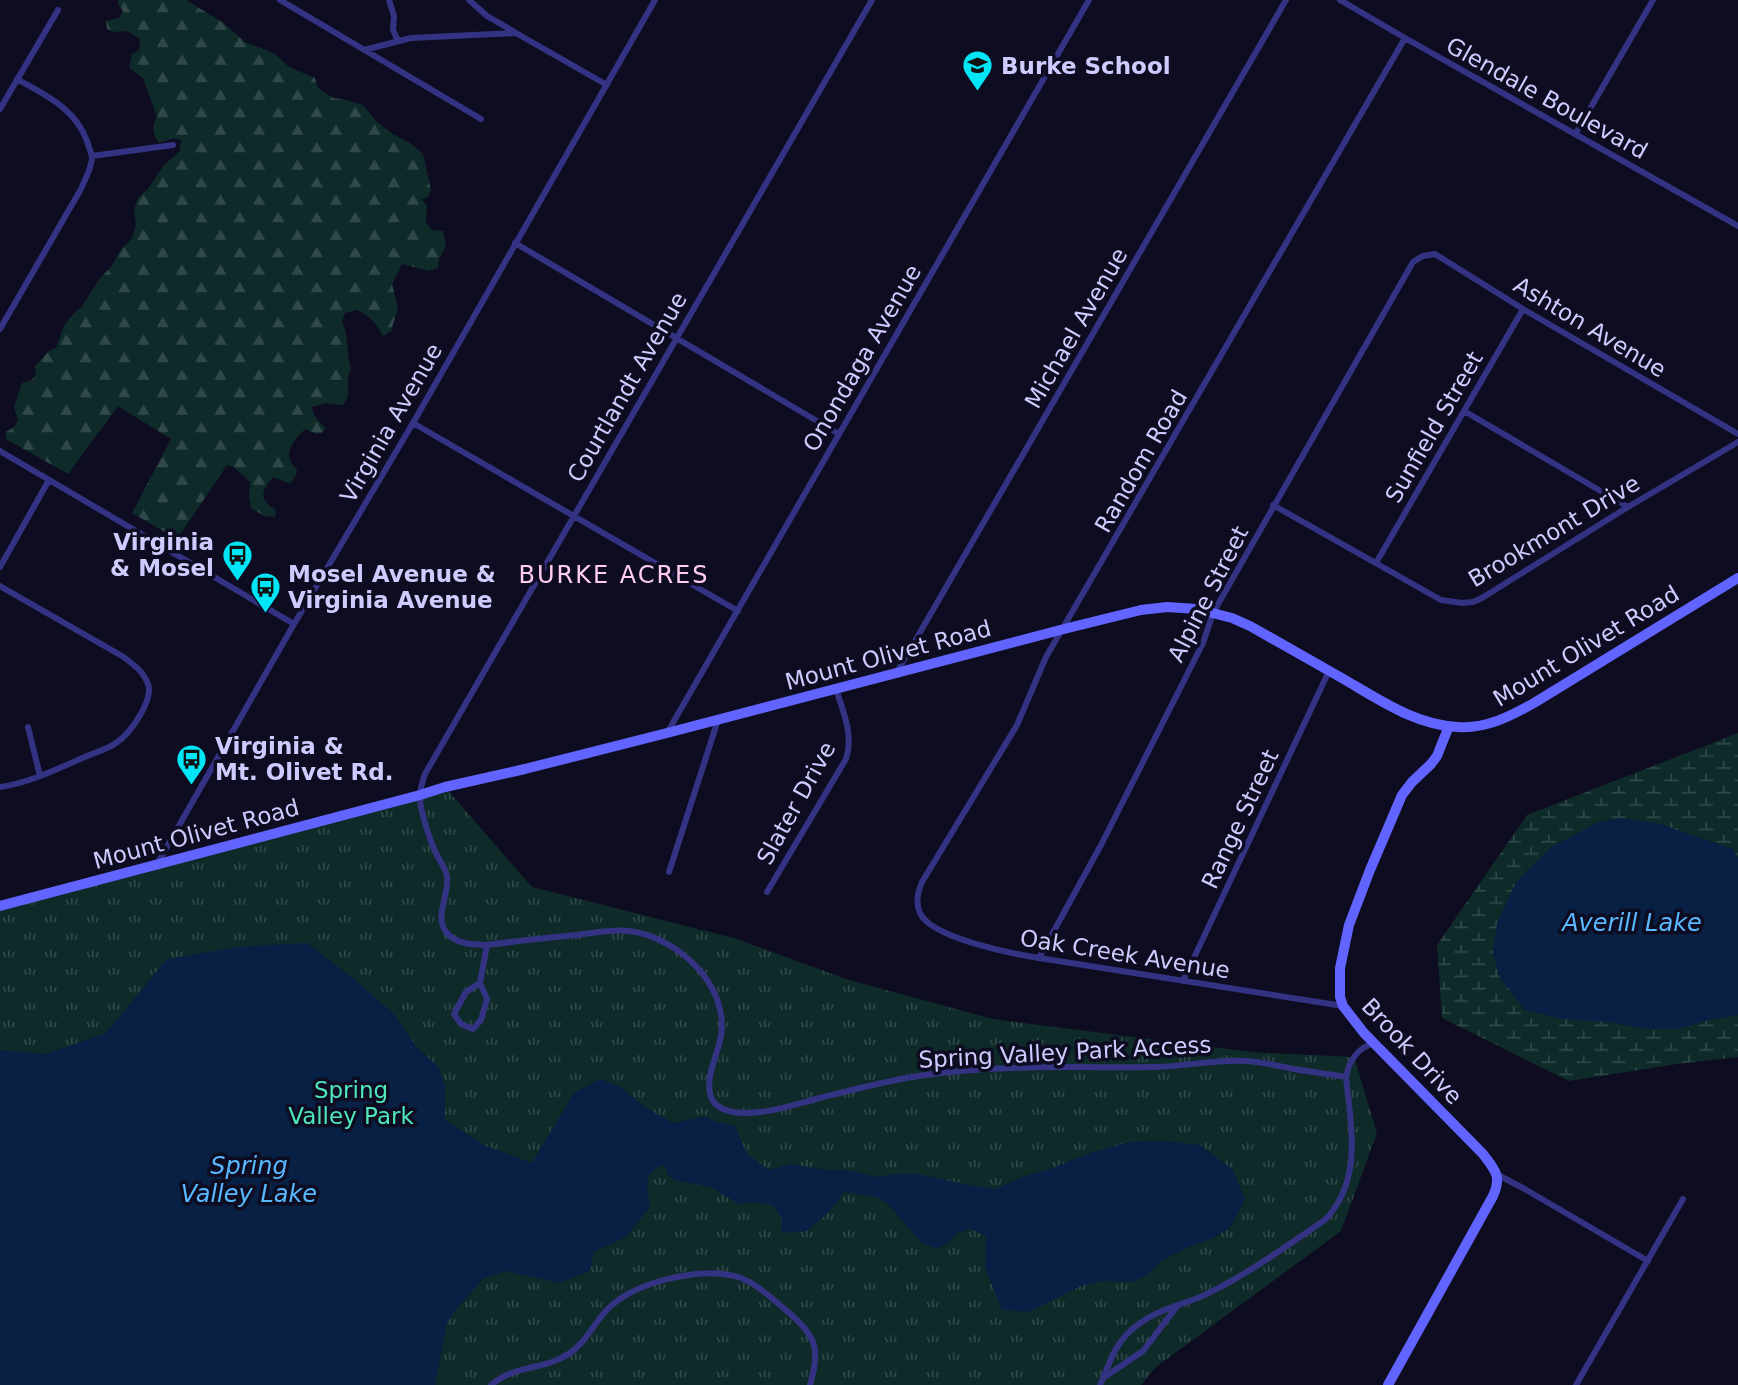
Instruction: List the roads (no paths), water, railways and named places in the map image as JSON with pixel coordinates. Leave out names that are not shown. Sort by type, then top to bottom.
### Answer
[{"type":"street","points":[[280,0],[481,119]]},
{"type":"street","points":[[389,0],[394,16],[393,30],[398,41]]},
{"type":"street","points":[[470,0],[487,16],[607,85]]},
{"type":"street","name":"Virginia Avenue","points":[[157,864],[656,0]]},
{"type":"street","name":"Courtlandt Avenue","points":[[420,795],[425,774],[872,0]]},
{"type":"street","name":"Onondaga Avenue","points":[[667,733],[1088,0]]},
{"type":"street","name":"Michael Avenue","points":[[896,674],[1286,0]]},
{"type":"street","name":"Glendale Boulevard","points":[[1340,0],[1738,226]]},
{"type":"street","points":[[1576,133],[1653,0]]},
{"type":"street","points":[[0,109],[58,10]]},
{"type":"street","points":[[364,50],[398,41],[435,36],[516,33]]},
{"type":"street","name":"Random Road","points":[[917,905],[922,881],[1017,725],[1046,657],[1405,38]]},
{"type":"street","points":[[0,329],[81,188],[90,169],[92,156],[77,120],[57,102],[17,79]]},
{"type":"street","points":[[92,156],[173,145]]},
{"type":"street","points":[[515,243],[839,433]]},
{"type":"street","name":"Ashton Avenue","points":[[1423,256],[1435,254],[1522,309],[1738,434]]},
{"type":"street","name":"Alpine Street","points":[[1039,958],[1125,798],[1203,643],[1213,613],[1413,262],[1423,256]]},
{"type":"street","name":"Sunfield Street","points":[[1376,564],[1522,309]]},
{"type":"street","points":[[1464,411],[1628,507]]},
{"type":"street","points":[[413,423],[738,611]]},
{"type":"street","name":"Brookmont Drive","points":[[1273,505],[1441,600],[1473,602],[1503,587],[1628,507],[1738,442]]},
{"type":"street","points":[[0,452],[294,624]]},
{"type":"street","points":[[0,567],[50,480]]},
{"type":"street","name":"Mount Olivet Road","points":[[0,906],[445,787],[525,769],[1154,608],[1197,609],[1231,618],[1416,718],[1461,728],[1478,726],[1511,716],[1738,578]]},
{"type":"street","points":[[0,586],[122,656],[134,665],[148,684],[149,691],[140,715],[118,742],[40,776],[12,786],[0,787]]},
{"type":"street","name":"Range Street","points":[[1183,981],[1329,671]]},
{"type":"street","name":"Slater Drive","points":[[767,892],[846,759],[849,732],[836,689]]},
{"type":"street","points":[[669,872],[718,720]]},
{"type":"street","name":"Brook Drive","points":[[1449,726],[1437,756],[1402,795],[1349,925],[1339,988],[1343,1006],[1364,1033],[1483,1154],[1497,1175]]},
{"type":"street","points":[[28,727],[40,776]]},
{"type":"street","name":"Spring Valley Park Access","points":[[420,795],[433,846],[447,873],[441,913],[443,928],[452,938],[469,944],[487,945],[619,931],[644,934],[682,954],[704,975],[721,1013],[721,1038],[711,1078],[710,1094],[717,1106],[730,1111],[766,1111],[861,1087],[945,1072],[1035,1066],[1161,1067],[1208,1061],[1248,1061],[1346,1077]]},
{"type":"street","name":"Oak Creek Avenue","points":[[917,905],[924,920],[931,925],[1000,950],[1343,1006]]},
{"type":"street","points":[[480,984],[466,992],[454,1014],[461,1024],[473,1029],[481,1020],[487,999],[480,984],[487,945]]},
{"type":"street","points":[[1102,1382],[1109,1360],[1118,1345],[1143,1321],[1159,1311],[1202,1296],[1253,1268],[1325,1220],[1334,1211],[1346,1188],[1352,1158],[1346,1077],[1354,1057],[1362,1048],[1375,1043]]},
{"type":"street","points":[[1388,1385],[1493,1196],[1497,1188],[1497,1175],[1648,1261]]},
{"type":"street","points":[[1576,1385],[1683,1199]]},
{"type":"street","points":[[491,1385],[511,1372],[551,1363],[571,1353],[607,1309],[633,1291],[666,1279],[716,1274],[738,1277],[755,1286],[802,1325],[817,1354],[810,1385]]},
{"type":"street","points":[[1102,1382],[1143,1352],[1178,1305]]},
{"type":"water","name":"Averill Lake","points":[[1619,818],[1657,823],[1733,849],[1738,858],[1738,1015],[1678,1029],[1646,1029],[1608,1022],[1563,1019],[1525,1010],[1500,978],[1493,953],[1497,923],[1516,882],[1550,848],[1596,823]]},
{"type":"water","name":"Spring Valley Lake","points":[[307,943],[394,1014],[416,1046],[439,1068],[445,1087],[445,1120],[484,1145],[532,1163],[574,1093],[600,1079],[619,1086],[645,1107],[673,1123],[705,1116],[735,1126],[747,1154],[769,1170],[791,1164],[826,1170],[848,1170],[877,1177],[918,1174],[995,1189],[1093,1152],[1130,1142],[1165,1141],[1200,1145],[1233,1170],[1245,1200],[1230,1228],[1161,1261],[1147,1275],[1132,1282],[1103,1281],[1081,1286],[1029,1312],[1002,1310],[985,1267],[986,1236],[971,1229],[956,1233],[949,1242],[937,1249],[921,1242],[887,1203],[876,1197],[844,1192],[829,1212],[807,1231],[781,1233],[782,1219],[773,1205],[753,1202],[738,1204],[711,1187],[674,1180],[661,1165],[648,1178],[650,1207],[626,1237],[594,1252],[590,1271],[559,1283],[506,1271],[484,1278],[447,1323],[435,1385],[0,1385],[0,1050],[46,1054],[106,1033],[167,959],[238,947]]},
{"type":"place","name":"Burke School","points":[[978,93]]},
{"type":"place","name":"Virginia & Mosel","points":[[237,582]]},
{"type":"place","name":"Mosel Avenue & Virginia Avenue","points":[[265,614]]},
{"type":"place","name":"Virginia & Mt. Olivet Rd.","points":[[192,786]]},
{"type":"district","name":"BURKE ACRES","points":[[614,575]]},
{"type":"park label","name":"Spring Valley Park","points":[[351,1103]]}]
